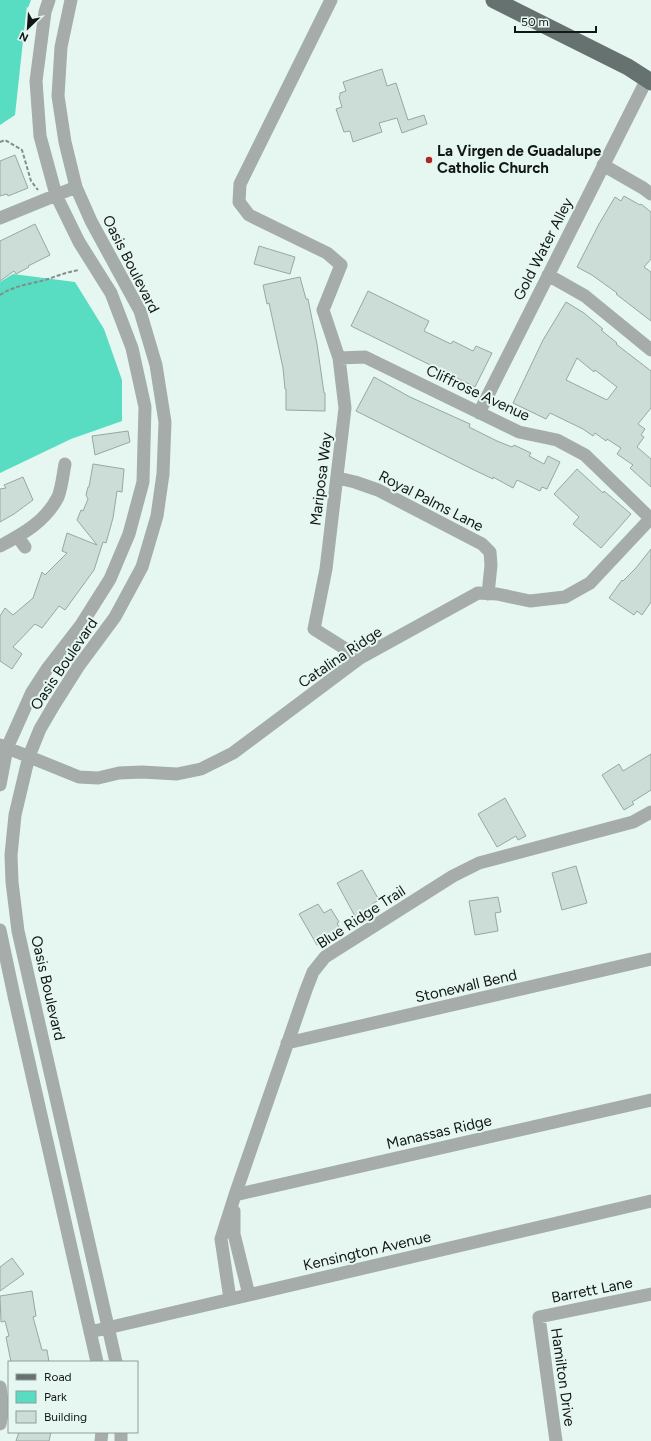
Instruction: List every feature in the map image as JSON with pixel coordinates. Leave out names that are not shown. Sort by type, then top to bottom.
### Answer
[{"type":"main road","points":[[494,0],[628,66],[649,80]]},
{"type":"street","name":"Oasis Boulevard","points":[[0,785],[4,746],[32,692],[47,669],[81,625],[110,579],[129,534],[143,482],[145,407],[132,348],[111,293],[51,197],[40,136],[36,82],[45,12],[49,0]]},
{"type":"street","name":"Oasis Boulevard","points":[[71,0],[61,47],[58,96],[65,142],[76,187],[91,221],[140,311],[156,365],[165,422],[163,474],[157,516],[142,567],[115,617],[78,667],[54,705],[40,729],[29,756],[16,815],[11,855],[14,910],[18,931],[116,1361]]},
{"type":"street","name":"Mariposa Way","points":[[331,0],[240,184],[239,202],[249,215],[327,253],[341,266],[323,310],[339,358],[345,408],[338,478],[326,569],[314,629],[360,658]]},
{"type":"street","name":"Gold Water Alley","points":[[479,413],[603,165],[649,80]]},
{"type":"street","points":[[603,165],[651,194]]},
{"type":"street","points":[[0,218],[76,187]]},
{"type":"street","points":[[548,275],[585,296],[651,350]]},
{"type":"street","name":"Cliffrose Avenue","points":[[339,358],[365,357],[519,432],[557,440],[585,455],[651,518]]},
{"type":"street","points":[[0,546],[21,542],[43,518],[58,497],[65,464]]},
{"type":"street","name":"Royal Palms Lane","points":[[338,478],[378,490],[482,544],[490,552],[491,565],[488,594]]},
{"type":"street","name":"Catalina Ridge","points":[[4,746],[79,777],[98,778],[119,773],[142,772],[177,774],[201,769],[233,753],[360,658],[478,593],[530,600],[565,597],[590,583],[651,518]]},
{"type":"street","name":"Blue Ridge Trail","points":[[230,1299],[221,1239],[287,1043],[313,972],[325,957],[454,876],[479,863],[633,822],[651,812]]},
{"type":"street","points":[[0,930],[97,1361]]},
{"type":"street","name":"Stonewall Bend","points":[[287,1043],[651,960]]},
{"type":"street","name":"Manassas Ridge","points":[[235,1195],[651,1100]]},
{"type":"street","name":"Blue Ridge Trail","points":[[235,1195],[234,1234],[249,1295]]},
{"type":"street","name":"Kensington Avenue","points":[[90,1332],[651,1201]]},
{"type":"street","name":"Barrett Lane","points":[[539,1317],[651,1294]]},
{"type":"street","name":"Hamilton Drive","points":[[539,1317],[556,1441]]},
{"type":"street","points":[[0,1387],[3,1408],[0,1424]]},
{"type":"path","points":[[0,142],[5,140],[22,150],[31,181],[51,197]]},
{"type":"path","points":[[0,295],[19,286],[79,270]]},
{"type":"green space","points":[[0,0],[31,0],[26,13],[15,115],[0,125]]},
{"type":"green space","points":[[13,274],[75,282],[104,329],[122,380],[122,421],[71,439],[0,473],[0,282]]},
{"type":"building","points":[[382,69],[387,86],[396,83],[408,120],[424,115],[427,124],[402,133],[397,118],[379,123],[382,132],[353,142],[350,131],[344,132],[336,109],[342,107],[339,97],[340,93],[346,91],[343,82]]},
{"type":"building","points":[[15,155],[28,188],[8,196],[7,194],[0,196],[0,161]]},
{"type":"building","points":[[624,196],[640,205],[641,204],[651,212],[651,259],[644,267],[651,272],[651,321],[616,294],[617,293],[592,275],[577,267],[615,197],[621,201]]},
{"type":"building","points":[[35,224],[50,255],[16,274],[14,271],[0,281],[0,241]]},
{"type":"building","points":[[259,246],[295,257],[290,274],[254,264]]},
{"type":"building","points":[[300,277],[306,299],[308,299],[317,344],[325,393],[325,411],[286,410],[286,389],[283,368],[269,303],[267,304],[263,285]]},
{"type":"building","points":[[368,291],[429,321],[424,331],[451,344],[453,341],[473,351],[476,346],[492,353],[475,387],[351,326]]},
{"type":"building","points":[[566,302],[584,313],[603,329],[601,330],[617,343],[616,344],[651,371],[651,408],[638,424],[645,429],[641,435],[644,437],[637,447],[651,459],[651,487],[630,468],[633,465],[617,454],[621,448],[607,439],[606,441],[595,433],[593,436],[583,429],[550,413],[546,419],[513,403],[543,340]],"holes":[[[577,358],[594,372],[595,370],[617,387],[607,400],[566,380]]]},
{"type":"building","points":[[374,377],[410,397],[470,424],[469,427],[497,441],[512,447],[514,445],[531,453],[529,456],[544,464],[548,456],[560,462],[547,489],[542,487],[540,491],[517,480],[513,488],[356,411]]},
{"type":"building","points":[[128,431],[130,442],[95,455],[92,436]]},
{"type":"building","points":[[93,464],[124,469],[122,492],[117,491],[113,518],[106,543],[103,542],[94,570],[65,610],[59,606],[42,628],[35,624],[13,647],[22,654],[12,669],[0,661],[0,616],[5,608],[13,615],[33,598],[42,572],[45,575],[67,553],[62,551],[67,533],[97,545],[77,520],[88,499],[86,495]]},
{"type":"building","points":[[577,469],[603,493],[604,491],[631,514],[601,548],[573,524],[579,517],[554,494]]},
{"type":"building","points":[[23,477],[33,500],[0,522],[0,489],[6,488],[4,485]]},
{"type":"building","points":[[651,549],[651,602],[642,615],[637,611],[634,615],[609,598],[622,580],[623,581],[635,569]]},
{"type":"building","points":[[651,754],[651,790],[632,802],[634,804],[624,810],[602,775],[619,764],[623,771]]},
{"type":"building","points":[[505,798],[526,836],[518,840],[516,836],[497,847],[478,814]]},
{"type":"building","points":[[576,866],[587,903],[562,910],[552,873]]},
{"type":"building","points":[[362,870],[379,900],[372,904],[375,910],[357,920],[337,883]]},
{"type":"building","points":[[498,897],[501,912],[495,913],[498,931],[475,935],[469,901]]},
{"type":"building","points":[[318,904],[324,913],[331,909],[339,922],[337,923],[341,931],[317,945],[299,914]]},
{"type":"building","points":[[12,1258],[24,1274],[0,1291],[0,1267]]},
{"type":"building","points":[[32,1291],[36,1316],[33,1317],[42,1350],[47,1350],[49,1361],[11,1361],[6,1337],[9,1336],[5,1321],[1,1322],[0,1296]]},
{"type":"building","points":[[19,1433],[51,1433],[49,1441],[16,1441]]},
{"type":"place","name":"La Virgen de Guadalupe Catholic Church","points":[[429,160]]}]
